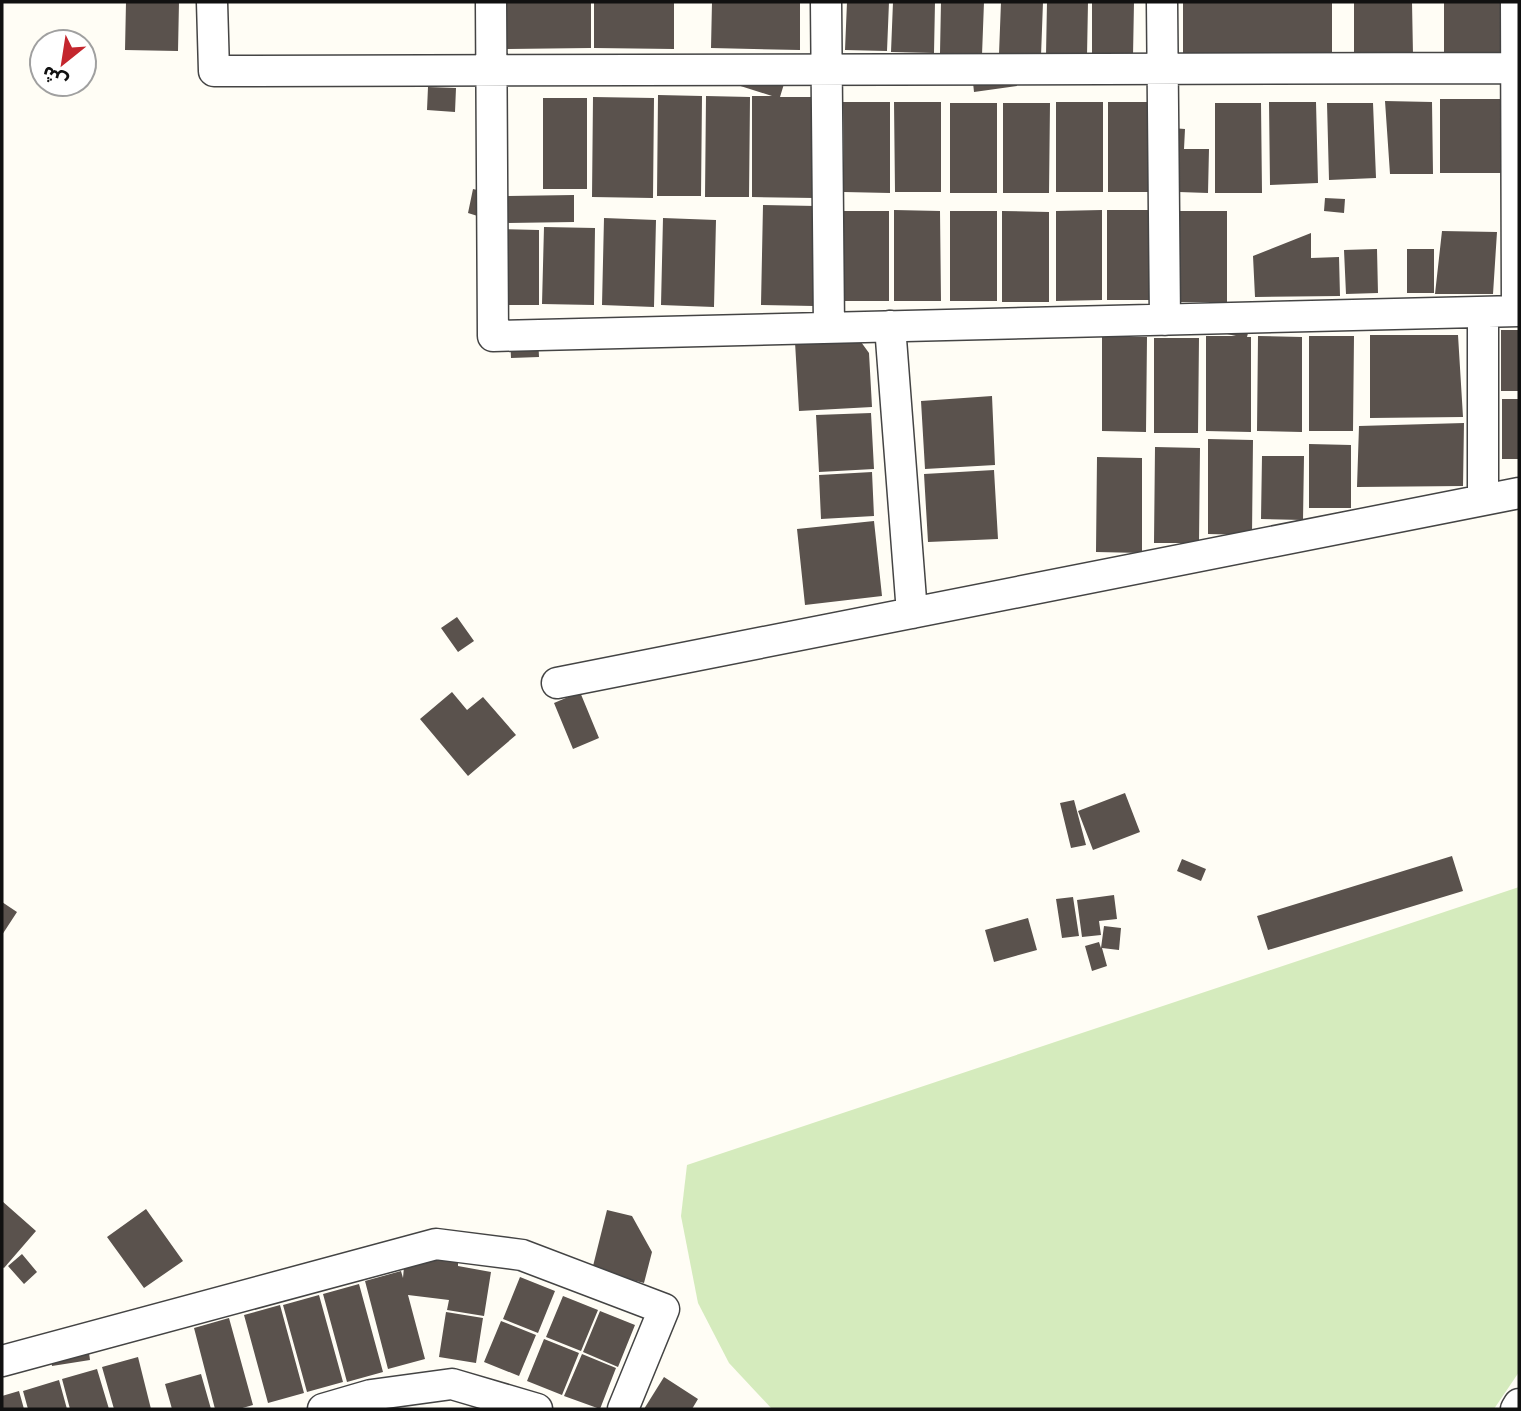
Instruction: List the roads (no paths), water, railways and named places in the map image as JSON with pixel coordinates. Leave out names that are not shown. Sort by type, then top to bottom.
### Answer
[{"type":"street","points":[[212,2],[214,71],[1518,68]]},
{"type":"street","points":[[491,2],[494,336],[1518,311],[1516,2]]},
{"type":"street","points":[[826,2],[829,328]]},
{"type":"street","points":[[1162,2],[1165,320]]},
{"type":"street","points":[[1483,313],[1483,500]]},
{"type":"street","points":[[890,326],[912,613]]},
{"type":"street","points":[[557,683],[1519,493]]},
{"type":"street","points":[[2,1361],[436,1244],[522,1255],[664,1308],[623,1409]]},
{"type":"street","points":[[323,1409],[373,1402],[452,1384],[537,1409]]},
{"type":"street","points":[[1516,1409],[1519,1404]]}]
